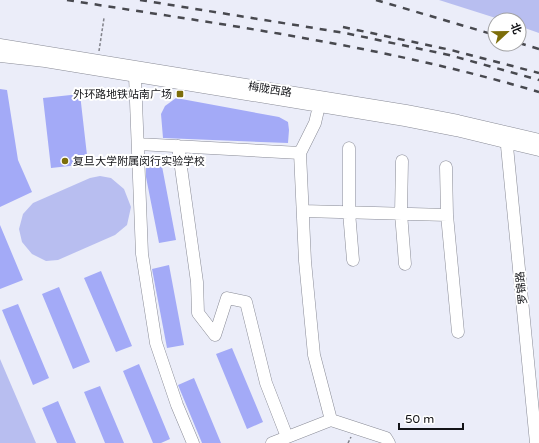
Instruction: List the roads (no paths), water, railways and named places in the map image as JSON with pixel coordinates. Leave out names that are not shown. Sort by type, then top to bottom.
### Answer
[{"type":"street","name":"梅陇西路","points":[[0,45],[406,111],[458,121],[539,150]]},
{"type":"street","name":"梅陇西路","points":[[0,56],[45,61],[405,120],[456,130],[506,137],[537,137]]},
{"type":"street","points":[[135,76],[142,254],[156,342],[177,405],[193,443]]},
{"type":"street","points":[[319,106],[315,123],[300,153],[305,261],[314,355],[331,420]]},
{"type":"street","name":"罗锦路","points":[[506,137],[536,443]]},
{"type":"street","points":[[138,144],[300,153]]},
{"type":"street","points":[[178,146],[197,282],[198,314],[215,334],[227,298],[246,302],[266,383],[286,437]]},
{"type":"street","points":[[349,148],[349,212],[353,260]]},
{"type":"street","points":[[402,161],[401,213],[405,264]]},
{"type":"street","points":[[446,167],[447,215],[458,332]]},
{"type":"street","points":[[303,210],[447,215]]},
{"type":"street","points":[[272,443],[331,420],[386,438],[389,443]]},
{"type":"railway","points":[[67,0],[245,28],[364,49],[481,76],[539,92]]},
{"type":"railway","points":[[140,0],[345,33],[449,55],[539,80]]},
{"type":"railway","points":[[376,0],[487,33]]},
{"type":"railway","points":[[343,27],[451,50],[539,73]]},
{"type":"railway","points":[[527,45],[539,49]]},
{"type":"place","name":"外环路地铁站南广场","points":[[180,94]]},
{"type":"place","name":"复旦大学附属闵行实验学校","points":[[65,161]]}]
